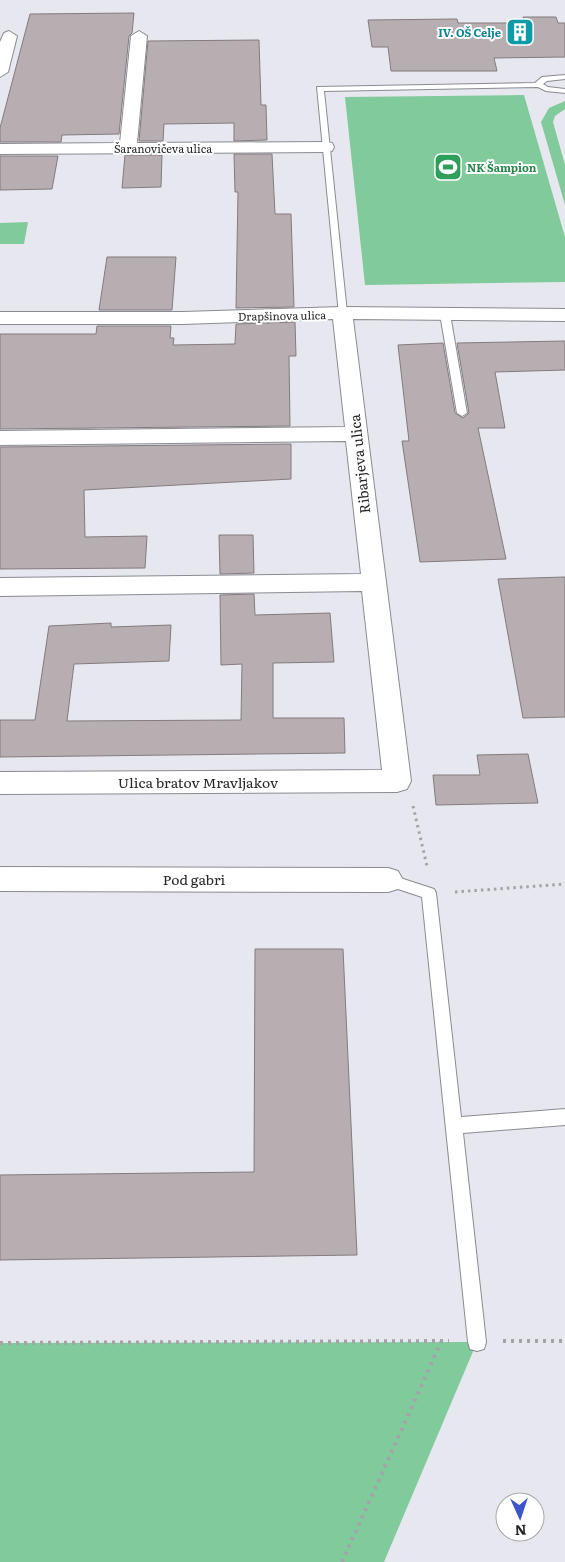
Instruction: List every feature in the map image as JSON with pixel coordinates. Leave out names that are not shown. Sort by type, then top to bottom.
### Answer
[{"type":"street","points":[[0,72],[8,36]]},
{"type":"street","points":[[128,148],[139,36]]},
{"type":"street","name":"Šaranovičeva ulica","points":[[0,149],[326,147]]},
{"type":"street","name":"Drapšinova ulica","points":[[0,318],[183,318],[342,314],[565,315]]},
{"type":"street","name":"Ribarjeva ulica","points":[[342,314],[372,582],[397,781]]},
{"type":"street","points":[[0,438],[355,434]]},
{"type":"street","points":[[0,587],[372,582]]},
{"type":"street","name":"Ulica bratov Mravljakov","points":[[0,783],[397,781]]},
{"type":"street","name":"Pod gabri","points":[[0,878],[388,880]]},
{"type":"lane","points":[[565,77],[545,79],[538,85],[546,89],[565,92]]},
{"type":"lane","name":"Ribarjeva ulica","points":[[342,314],[320,89],[538,85]]},
{"type":"lane","points":[[445,314],[462,413]]},
{"type":"lane","points":[[388,880],[429,893],[477,1342]]},
{"type":"lane","points":[[455,1126],[565,1117]]},
{"type":"path","points":[[413,805],[430,875],[429,893],[565,884]]},
{"type":"path","points":[[0,1343],[565,1341]]},
{"type":"path","points":[[342,1562],[442,1342]]},
{"type":"green space","name":"NK Šampion","points":[[524,95],[565,237],[565,282],[365,285],[345,97]]},
{"type":"green space","points":[[565,101],[565,109],[555,116],[553,122],[565,165],[565,205],[541,122],[549,108]]},
{"type":"green space","points":[[28,222],[24,244],[0,244],[0,223]]},
{"type":"green space","points":[[477,1342],[384,1562],[0,1562],[0,1343]]},
{"type":"building","points":[[134,13],[132,33],[129,36],[119,134],[62,135],[61,142],[0,142],[0,128],[30,14]]},
{"type":"building","points":[[523,17],[556,17],[558,23],[565,23],[565,57],[494,58],[497,71],[391,71],[388,47],[372,47],[368,20],[457,19],[458,23],[525,23]]},
{"type":"building","points":[[259,40],[261,105],[266,105],[267,140],[234,141],[234,123],[164,124],[163,141],[139,141],[148,41]]},
{"type":"building","points":[[234,154],[272,154],[275,214],[291,214],[294,307],[236,308],[238,192],[235,192]]},
{"type":"building","points":[[125,155],[162,155],[161,187],[122,188]]},
{"type":"building","points":[[0,156],[58,156],[52,189],[0,190]]},
{"type":"building","points":[[107,257],[176,257],[172,310],[99,310]]},
{"type":"building","points":[[295,322],[296,356],[289,356],[290,426],[0,429],[0,334],[96,334],[97,326],[171,326],[170,338],[174,338],[173,345],[235,344],[236,324]]},
{"type":"building","points":[[565,341],[565,370],[495,372],[505,428],[478,428],[506,559],[420,562],[402,441],[409,441],[398,345],[443,343],[455,413],[463,418],[469,413],[457,343]]},
{"type":"building","points":[[291,444],[291,479],[84,490],[85,537],[147,536],[145,568],[0,569],[0,447]]},
{"type":"building","points":[[219,535],[253,535],[254,573],[220,574]]},
{"type":"building","points":[[565,577],[565,717],[523,718],[498,579]]},
{"type":"building","points":[[254,594],[255,615],[330,613],[334,662],[273,663],[273,718],[344,718],[345,753],[0,757],[0,720],[35,720],[49,626],[111,623],[111,627],[171,625],[169,661],[74,664],[67,721],[241,720],[242,664],[221,665],[220,595]]},
{"type":"building","points":[[528,754],[538,803],[436,805],[433,775],[480,775],[477,755]]},
{"type":"building","points":[[255,949],[343,949],[357,1255],[0,1260],[0,1175],[254,1172]]},
{"type":"place","name":"IV. OŠ Celje","points":[[520,32]]},
{"type":"place","name":"NK Šampion","points":[[448,167]]}]
